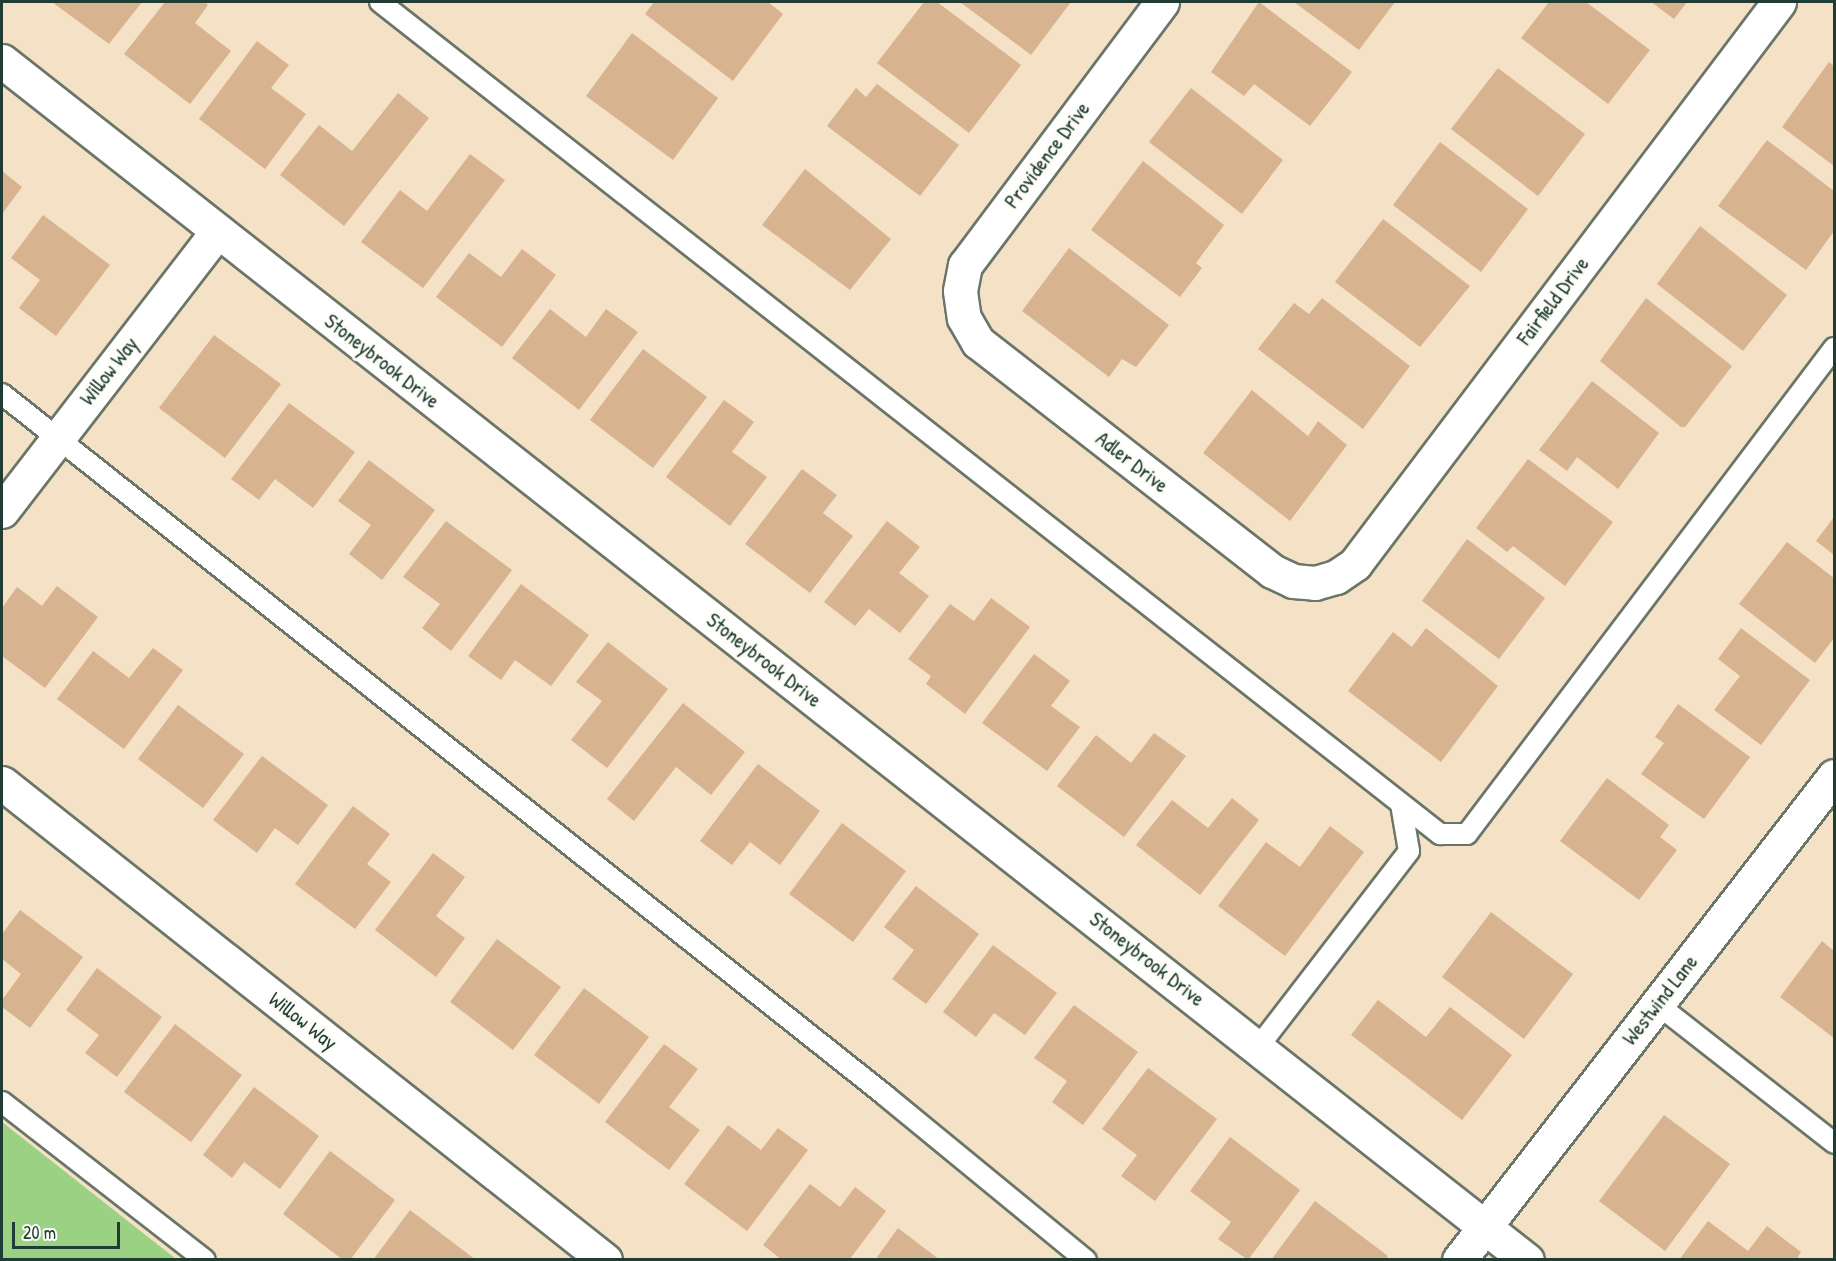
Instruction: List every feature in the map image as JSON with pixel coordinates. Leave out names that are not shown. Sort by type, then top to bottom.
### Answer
[{"type":"street","name":"Providence Drive","points":[[964,318],[960,291],[965,265],[1162,2]]},
{"type":"street","name":"Fairfield Drive","points":[[1315,583],[1336,577],[1355,564],[1779,2]]},
{"type":"street","name":"Stoneybrook Drive","points":[[2,61],[217,232],[1486,1224],[1527,1260]]},
{"type":"street","name":"Willow Way","points":[[2,511],[217,232]]},
{"type":"street","name":"Adler Drive","points":[[964,318],[978,342],[1272,571],[1293,580],[1315,583]]},
{"type":"street","name":"Westwind Lane","points":[[1459,1260],[1834,776]]},
{"type":"street","name":"Willow Way","points":[[2,783],[605,1260]]},
{"type":"lane","points":[[380,2],[1440,834],[1467,834],[1834,348]]},
{"type":"lane","points":[[2,394],[886,1096],[1086,1260]]},
{"type":"lane","points":[[1259,1046],[1409,851],[1401,804]]},
{"type":"lane","points":[[1657,1004],[1834,1143]]},
{"type":"lane","points":[[2,1102],[205,1260]]},
{"type":"green space","points":[[2,1122],[176,1259],[2,1259]]},
{"type":"building","points":[[52,2],[142,2],[109,44]]},
{"type":"building","points":[[165,2],[204,2],[208,5],[195,23],[231,51],[190,104],[124,54]]},
{"type":"building","points":[[654,2],[768,2],[783,14],[733,81],[645,14]]},
{"type":"building","points":[[924,2],[937,2],[1021,65],[969,133],[877,63]]},
{"type":"building","points":[[960,2],[1071,2],[1031,55]]},
{"type":"building","points":[[1259,2],[1352,72],[1310,126],[1254,84],[1244,96],[1211,72]]},
{"type":"building","points":[[1294,2],[1395,2],[1359,50]]},
{"type":"building","points":[[1549,2],[1586,2],[1650,50],[1608,104],[1521,38]]},
{"type":"building","points":[[1651,2],[1687,2],[1674,19]]},
{"type":"building","points":[[632,33],[718,98],[673,160],[586,96]]},
{"type":"building","points":[[257,41],[289,65],[271,88],[306,114],[265,169],[199,119]]},
{"type":"building","points":[[1829,62],[1834,66],[1834,166],[1782,127]]},
{"type":"building","points":[[1498,68],[1585,134],[1538,196],[1451,129]]},
{"type":"building","points":[[877,84],[959,145],[920,196],[827,126],[856,88],[866,97]]},
{"type":"building","points":[[1191,88],[1283,160],[1242,214],[1149,142]]},
{"type":"building","points":[[398,93],[429,118],[344,226],[280,175],[319,125],[352,151]]},
{"type":"building","points":[[1767,140],[1834,191],[1834,231],[1806,270],[1718,206]]},
{"type":"building","points":[[1440,142],[1528,209],[1481,272],[1393,205]]},
{"type":"building","points":[[470,154],[505,180],[423,288],[361,242],[400,190],[427,211]]},
{"type":"building","points":[[1143,161],[1224,225],[1196,263],[1202,268],[1180,297],[1091,230]]},
{"type":"building","points":[[805,169],[891,239],[850,290],[762,225]]},
{"type":"building","points":[[2,171],[22,187],[2,214]]},
{"type":"building","points":[[43,215],[110,265],[56,336],[19,308],[40,280],[11,258]]},
{"type":"building","points":[[1383,219],[1470,286],[1420,347],[1335,282]]},
{"type":"building","points":[[1700,226],[1787,295],[1743,351],[1657,284]]},
{"type":"building","points":[[1069,248],[1169,325],[1136,367],[1122,359],[1109,377],[1022,311]]},
{"type":"building","points":[[522,249],[556,275],[502,347],[436,297],[469,253],[501,277]]},
{"type":"building","points":[[1322,298],[1410,366],[1363,429],[1258,349],[1294,303],[1309,314]]},
{"type":"building","points":[[1646,298],[1732,366],[1685,427],[1681,427],[1600,361]]},
{"type":"building","points":[[550,309],[586,337],[606,309],[638,332],[579,410],[512,358]]},
{"type":"building","points":[[214,335],[281,384],[225,458],[159,408]]},
{"type":"building","points":[[643,349],[707,397],[653,468],[590,420]]},
{"type":"building","points":[[1592,381],[1659,433],[1618,489],[1577,457],[1567,471],[1539,450]]},
{"type":"building","points":[[1252,390],[1308,436],[1318,421],[1347,445],[1290,521],[1203,453]]},
{"type":"building","points":[[724,400],[754,422],[732,452],[767,477],[730,526],[666,477]]},
{"type":"building","points":[[289,403],[355,452],[313,508],[275,479],[259,500],[231,479]]},
{"type":"building","points":[[1528,459],[1613,522],[1565,586],[1513,546],[1507,552],[1476,528]]},
{"type":"building","points":[[369,460],[435,510],[382,580],[349,554],[371,525],[338,501]]},
{"type":"building","points":[[802,469],[837,495],[823,513],[853,536],[810,593],[745,544]]},
{"type":"building","points":[[1834,517],[1834,555],[1816,541]]},
{"type":"building","points":[[446,521],[512,570],[451,651],[422,628],[440,604],[403,577]]},
{"type":"building","points":[[887,521],[920,547],[899,573],[929,596],[900,633],[869,609],[855,626],[824,602]]},
{"type":"building","points":[[1467,539],[1545,598],[1499,659],[1422,601]]},
{"type":"building","points":[[1787,542],[1834,578],[1834,638],[1815,663],[1739,604]]},
{"type":"building","points":[[521,584],[589,635],[551,686],[515,660],[501,680],[468,656]]},
{"type":"building","points":[[57,586],[98,617],[45,688],[2,656],[2,608],[17,587],[42,606]]},
{"type":"building","points":[[991,598],[1030,627],[965,714],[926,684],[931,676],[908,659],[950,604],[974,621]]},
{"type":"building","points":[[1426,628],[1498,686],[1441,762],[1348,691],[1393,632],[1412,647]]},
{"type":"building","points":[[1741,628],[1810,680],[1761,745],[1714,710],[1740,676],[1718,659]]},
{"type":"building","points":[[608,642],[668,689],[607,768],[571,740],[602,701],[576,682]]},
{"type":"building","points":[[153,648],[183,670],[124,749],[57,699],[93,651],[129,678]]},
{"type":"building","points":[[1034,654],[1070,681],[1051,706],[1080,727],[1047,771],[982,723]]},
{"type":"building","points":[[683,703],[745,752],[711,795],[676,767],[634,821],[607,799]]},
{"type":"building","points":[[1678,704],[1750,757],[1704,819],[1641,774],[1664,743],[1655,737]]},
{"type":"building","points":[[178,705],[244,754],[203,808],[138,759]]},
{"type":"building","points":[[1154,733],[1186,756],[1124,837],[1057,786],[1096,735],[1131,763]]},
{"type":"building","points":[[262,756],[328,805],[298,845],[275,828],[257,853],[213,820]]},
{"type":"building","points":[[758,764],[820,811],[780,865],[750,842],[732,865],[700,841]]},
{"type":"building","points":[[1607,778],[1669,825],[1660,837],[1677,850],[1639,900],[1560,841]]},
{"type":"building","points":[[1232,798],[1259,820],[1200,895],[1136,845],[1172,800],[1208,828]]},
{"type":"building","points":[[353,806],[390,834],[367,864],[391,882],[355,929],[295,884]]},
{"type":"building","points":[[842,823],[906,871],[853,942],[789,894]]},
{"type":"building","points":[[1330,826],[1364,852],[1285,956],[1218,906],[1266,842],[1300,867]]},
{"type":"building","points":[[433,853],[465,877],[436,916],[465,938],[436,977],[375,930]]},
{"type":"building","points":[[916,886],[979,934],[926,1004],[892,979],[914,950],[884,927]]},
{"type":"building","points":[[20,910],[83,957],[30,1028],[2,1007],[2,1000],[21,974],[2,959],[2,934]]},
{"type":"building","points":[[1491,912],[1573,974],[1524,1039],[1442,977]]},
{"type":"building","points":[[497,939],[561,987],[513,1050],[450,1002]]},
{"type":"building","points":[[1822,941],[1834,951],[1834,1038],[1780,997]]},
{"type":"building","points":[[993,945],[1057,993],[1025,1035],[994,1013],[976,1037],[943,1012]]},
{"type":"building","points":[[97,968],[162,1017],[117,1077],[85,1053],[99,1035],[66,1010]]},
{"type":"building","points":[[584,988],[649,1037],[599,1104],[534,1055]]},
{"type":"building","points":[[1378,1000],[1426,1037],[1450,1007],[1512,1055],[1462,1120],[1351,1035]]},
{"type":"building","points":[[1074,1005],[1138,1052],[1083,1125],[1052,1102],[1067,1081],[1034,1058]]},
{"type":"building","points":[[175,1024],[242,1075],[191,1142],[124,1092]]},
{"type":"building","points":[[664,1044],[698,1069],[669,1107],[700,1130],[669,1170],[605,1122]]},
{"type":"building","points":[[1148,1068],[1217,1119],[1155,1201],[1121,1176],[1137,1155],[1102,1129]]},
{"type":"building","points":[[254,1087],[319,1136],[280,1189],[244,1162],[232,1178],[203,1155]]},
{"type":"building","points":[[1664,1115],[1730,1164],[1665,1251],[1599,1201]]},
{"type":"building","points":[[728,1125],[761,1150],[778,1128],[808,1150],[747,1231],[684,1184]]},
{"type":"building","points":[[1230,1137],[1300,1190],[1248,1260],[1218,1239],[1231,1222],[1190,1191]]},
{"type":"building","points":[[330,1151],[395,1200],[350,1260],[343,1260],[283,1214]]},
{"type":"building","points":[[810,1184],[840,1207],[855,1187],[886,1211],[849,1260],[782,1260],[763,1245]]},
{"type":"building","points":[[1315,1201],[1388,1256],[1385,1260],[1271,1260]]},
{"type":"building","points":[[410,1210],[476,1260],[373,1260]]},
{"type":"building","points":[[1708,1221],[1748,1251],[1767,1226],[1801,1252],[1796,1260],[1679,1260]]},
{"type":"building","points":[[898,1228],[940,1260],[875,1260]]}]
